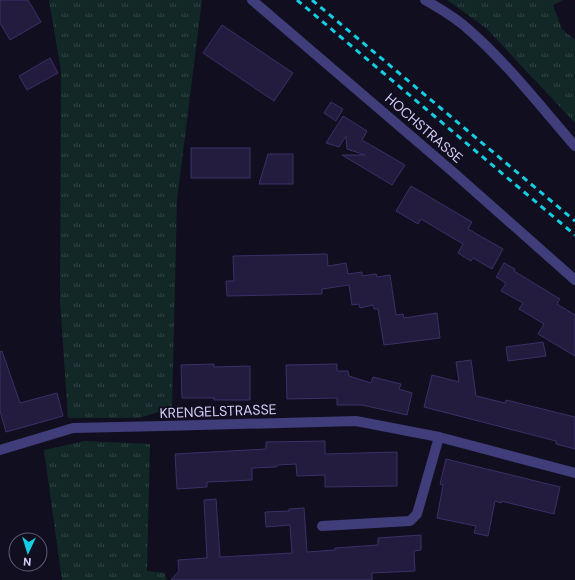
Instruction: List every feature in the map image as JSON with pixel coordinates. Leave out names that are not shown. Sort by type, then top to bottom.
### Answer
[{"type":"street","name":"HOCHSTRASSE","points":[[252,0],[453,172],[575,280]]},
{"type":"street","points":[[425,0],[467,28],[498,58],[529,91],[575,146]]},
{"type":"street","name":"KRENGELSTRASSE","points":[[0,450],[73,428],[356,420],[439,437],[575,473]]},
{"type":"street","points":[[322,526],[410,521],[417,514],[439,437]]},
{"type":"green space","points":[[49,0],[202,0],[177,200],[172,408],[139,418],[68,418],[60,301],[61,71]]},
{"type":"green space","points":[[447,0],[563,0],[553,5],[562,29],[575,40],[575,123],[486,28]]},
{"type":"green space","points":[[85,441],[150,444],[147,571],[165,573],[166,580],[62,580],[44,450]]},
{"type":"building","points":[[0,0],[28,0],[41,22],[10,40],[0,23]]},
{"type":"building","points":[[222,25],[293,73],[274,101],[203,53]]},
{"type":"building","points":[[50,58],[58,73],[27,90],[19,76]]},
{"type":"building","points":[[331,102],[343,109],[336,121],[324,113]]},
{"type":"building","points":[[343,116],[367,131],[362,140],[405,165],[392,185],[342,155],[365,155],[347,149],[346,136],[339,147],[326,143]]},
{"type":"building","points":[[191,148],[250,148],[250,178],[191,178]]},
{"type":"building","points":[[268,154],[293,154],[293,184],[259,184]]},
{"type":"building","points":[[411,186],[472,222],[468,229],[503,249],[492,269],[473,258],[471,261],[458,253],[463,244],[421,219],[418,224],[396,211]]},
{"type":"building","points":[[327,254],[328,266],[346,263],[348,274],[362,272],[362,276],[376,274],[377,277],[390,275],[396,315],[403,314],[404,318],[437,313],[440,338],[384,345],[378,309],[374,309],[373,305],[360,308],[359,304],[352,305],[349,285],[322,289],[322,294],[227,296],[226,281],[234,281],[233,256]]},
{"type":"building","points":[[504,263],[515,269],[514,271],[560,299],[557,304],[575,315],[575,356],[538,334],[544,324],[519,309],[523,303],[501,291],[506,283],[496,277]]},
{"type":"building","points":[[543,342],[546,356],[508,361],[506,347]]},
{"type":"building","points":[[2,351],[20,403],[57,393],[63,416],[6,432],[0,411],[0,352]]},
{"type":"building","points":[[471,360],[476,396],[505,403],[506,400],[575,417],[575,449],[556,444],[556,441],[424,407],[432,375],[459,382],[456,362]]},
{"type":"building","points":[[214,364],[214,367],[250,366],[250,400],[182,398],[181,365]]},
{"type":"building","points":[[337,364],[337,371],[348,371],[349,376],[371,383],[373,377],[401,384],[399,389],[412,393],[407,415],[362,405],[337,405],[337,398],[287,399],[286,365]]},
{"type":"building","points":[[325,441],[325,454],[397,452],[397,486],[325,487],[325,475],[297,476],[296,464],[252,468],[252,480],[207,482],[207,487],[177,489],[175,454],[266,449],[266,442]]},
{"type":"building","points":[[446,459],[560,487],[554,514],[501,501],[501,503],[495,501],[488,536],[474,533],[476,526],[437,518],[443,485],[440,484]]},
{"type":"building","points":[[216,499],[220,557],[292,553],[290,525],[266,527],[265,512],[289,511],[289,509],[304,508],[307,552],[335,550],[335,548],[378,545],[378,538],[421,535],[421,550],[414,551],[415,571],[372,573],[372,580],[171,580],[179,571],[178,560],[207,558],[204,500]]},
{"type":"railway","points":[[297,0],[575,235]]},
{"type":"railway","points":[[312,0],[575,221]]}]
